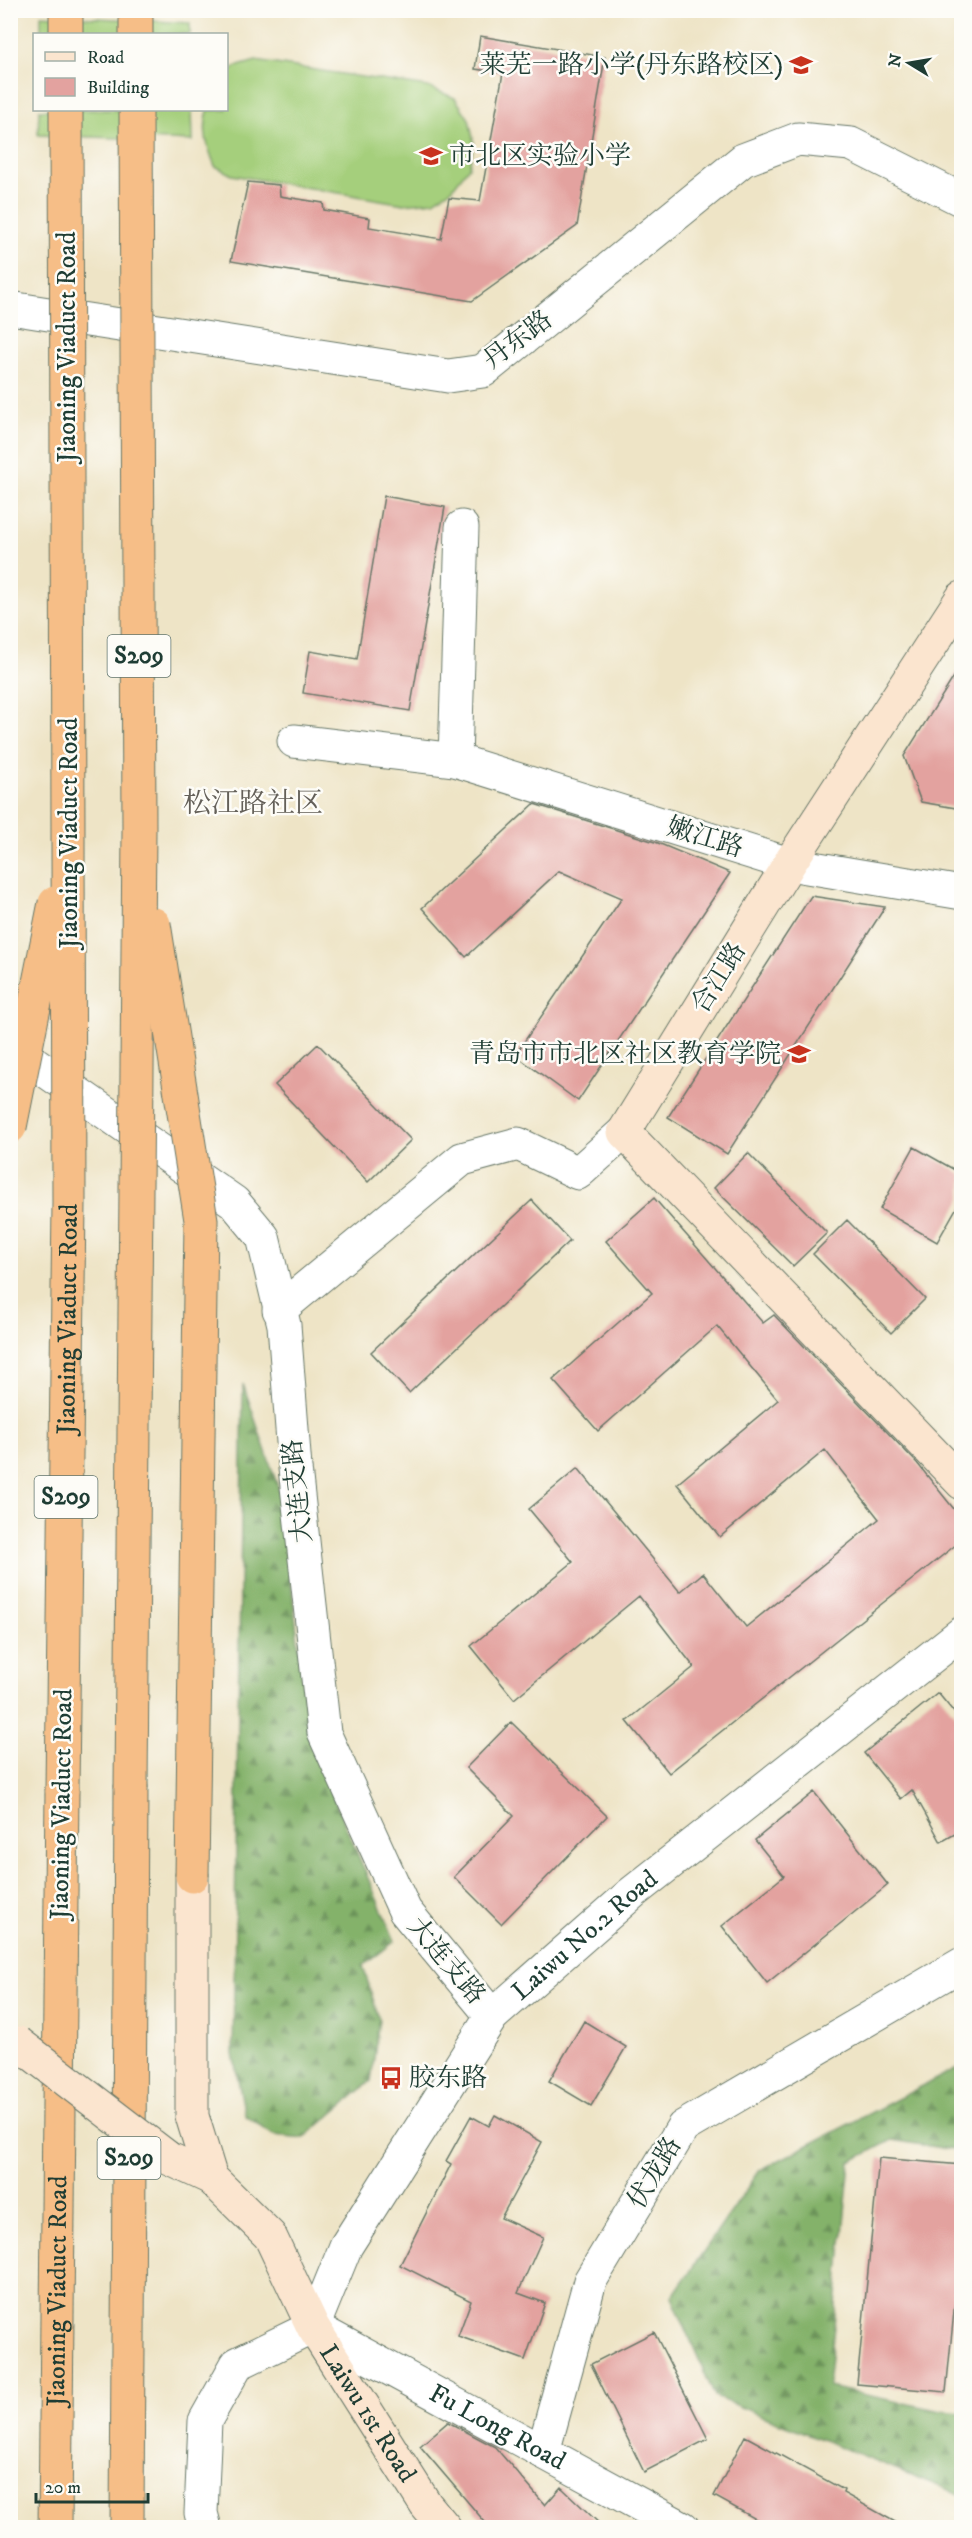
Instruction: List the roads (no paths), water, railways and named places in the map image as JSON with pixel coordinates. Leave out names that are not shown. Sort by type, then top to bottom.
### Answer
[{"type":"highway","points":[[66,10],[66,33]]},
{"type":"highway","points":[[136,10],[136,33]]},
{"type":"highway","name":"Jiaoning Viaduct Road","points":[[55,2528],[69,1203],[66,111]]},
{"type":"highway","name":"S209","points":[[127,2528],[140,830],[136,111]]},
{"type":"highway","points":[[140,830],[201,1220],[192,1876]]},
{"type":"highway","points":[[10,1127],[69,831]]},
{"type":"street","name":"丹东路","points":[[10,308],[448,376],[483,371],[744,160],[798,140],[851,144],[962,200]]},
{"type":"street","points":[[455,760],[462,527]]},
{"type":"street","name":"合江路","points":[[624,1132],[789,864],[962,598]]},
{"type":"street","name":"嫩江路","points":[[294,741],[455,760],[789,864],[962,893]]},
{"type":"street","name":"大连支路","points":[[10,1046],[234,1202],[263,1237],[284,1325],[295,1468],[324,1733],[405,1911],[492,2016]]},
{"type":"street","points":[[279,1310],[462,1159],[518,1144],[578,1173],[624,1132],[962,1482]]},
{"type":"street","name":"Laiwu No.2 Road","points":[[313,2327],[346,2246],[492,2016],[632,1893],[962,1633]]},
{"type":"street","points":[[192,1876],[192,2116],[211,2178]]},
{"type":"street","name":"伏龙路","points":[[543,2452],[590,2281],[683,2127],[962,1964]]},
{"type":"street","points":[[14,2041],[168,2158],[211,2178]]},
{"type":"street","name":"Laiwu 1st Road","points":[[211,2178],[270,2236],[313,2327],[426,2505],[445,2528]]},
{"type":"street","points":[[205,2528],[201,2512],[205,2421],[237,2364],[313,2327]]},
{"type":"street","name":"Fu Long Road","points":[[313,2327],[683,2528]]},
{"type":"place","name":"莱芜一路小学(丹东路校区)","points":[[801,65]]},
{"type":"place","name":"市北区实验小学","points":[[431,156]]},
{"type":"place","name":"青岛市市北区社区教育学院","points":[[799,1054]]},
{"type":"place","name":"胶东路","points":[[391,2078]]},
{"type":"district","name":"松江路社区","points":[[253,803]]}]
